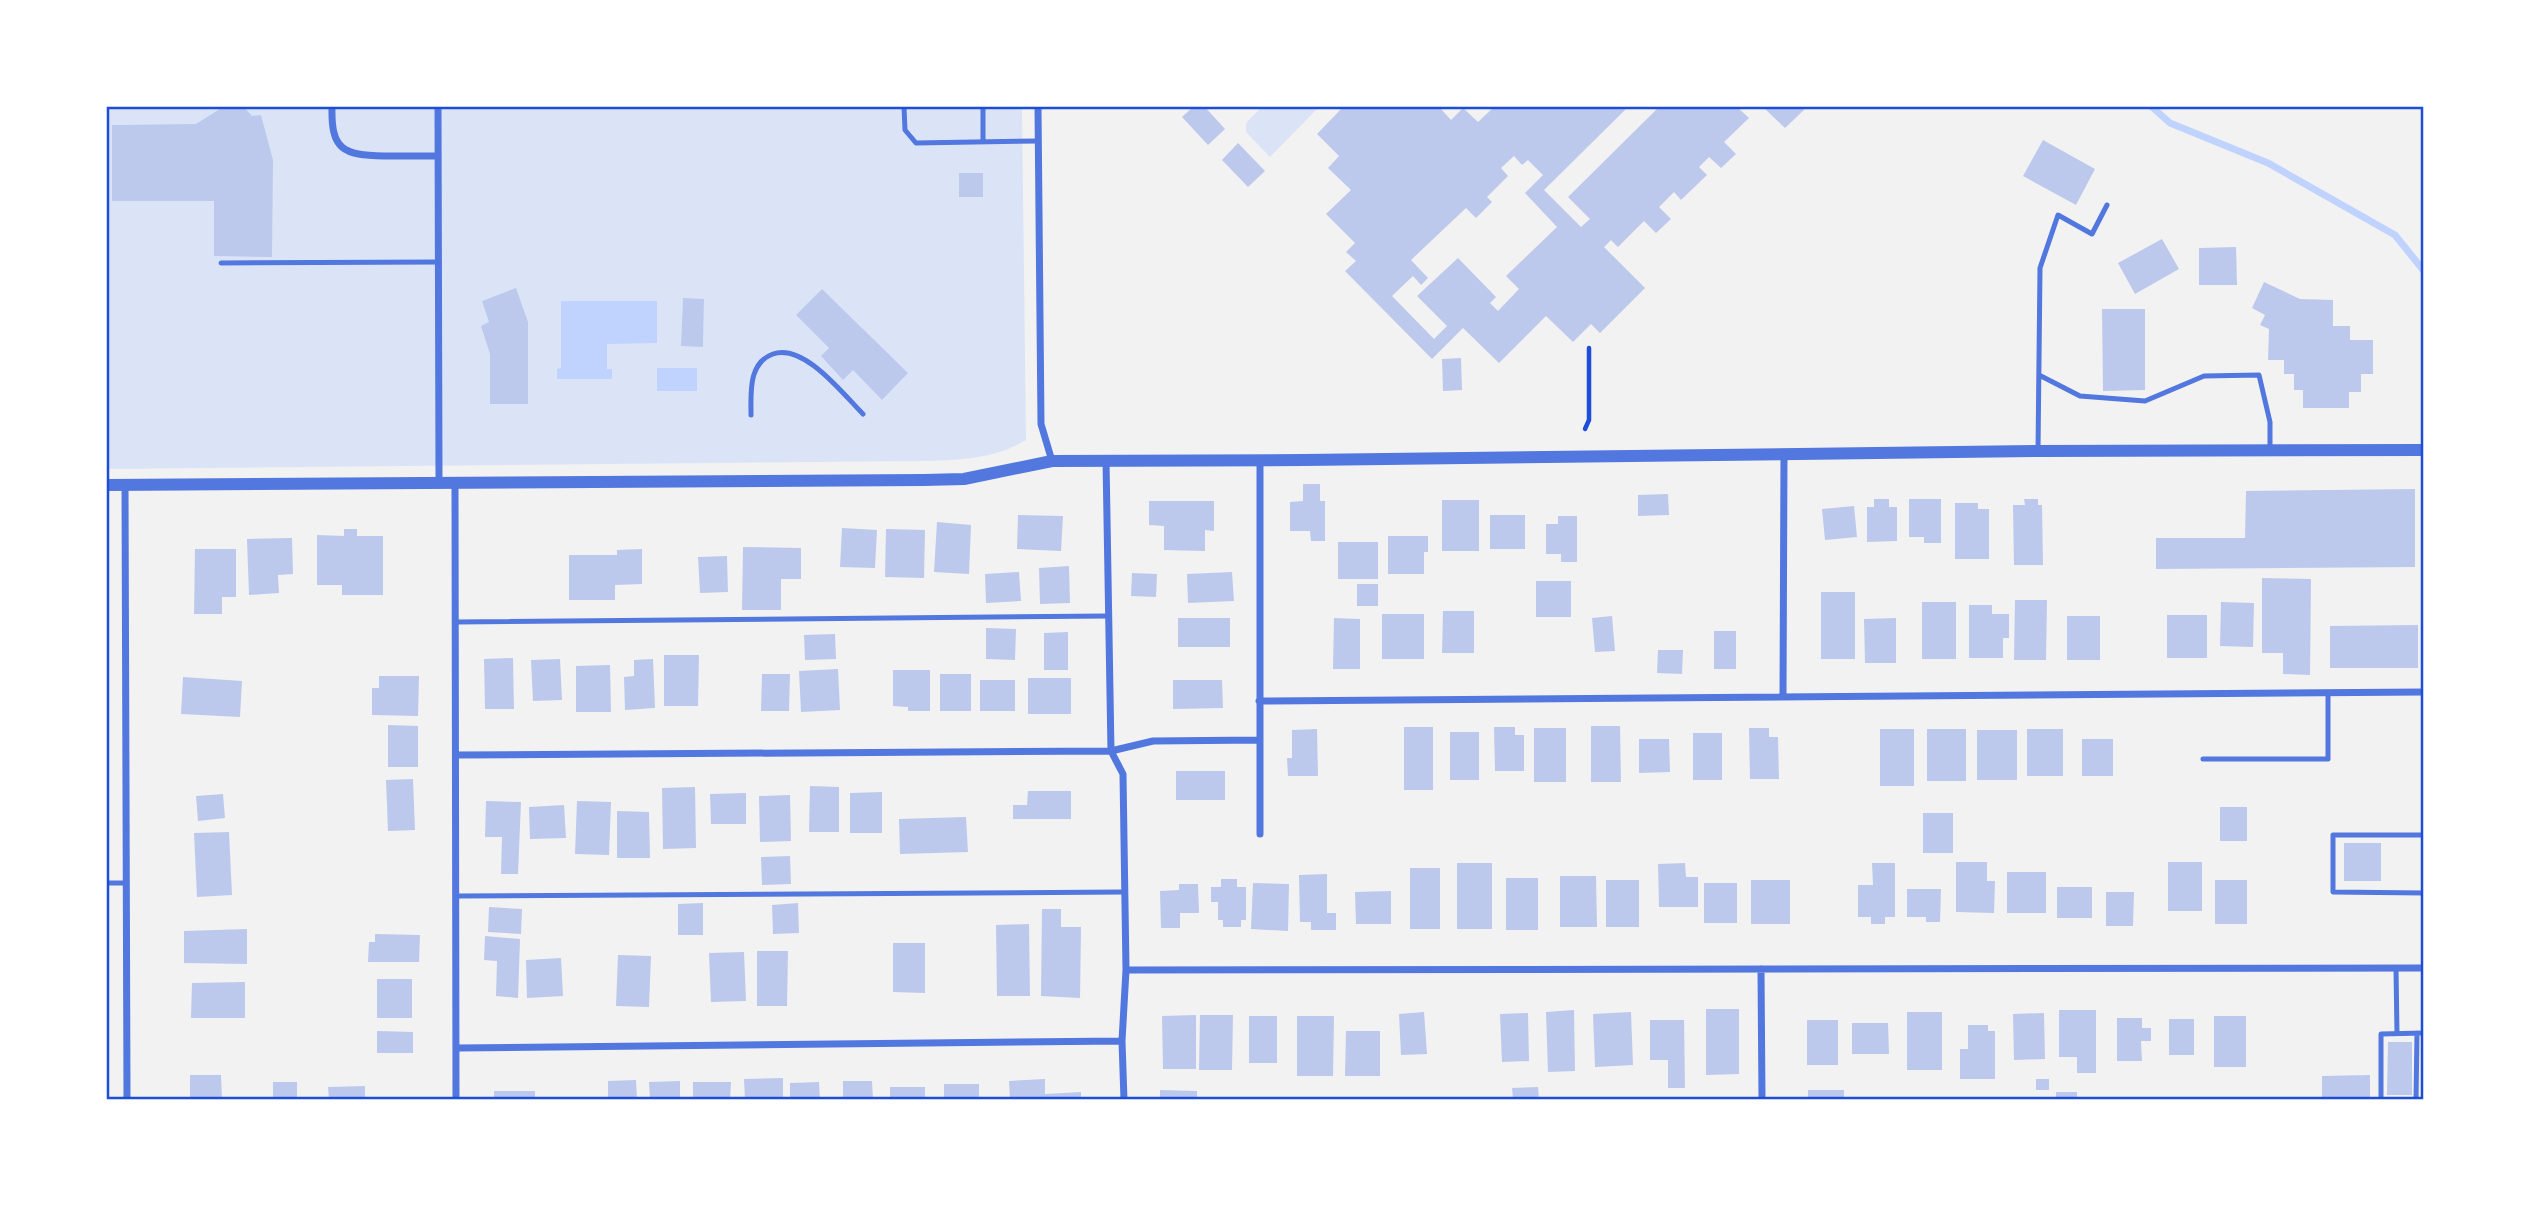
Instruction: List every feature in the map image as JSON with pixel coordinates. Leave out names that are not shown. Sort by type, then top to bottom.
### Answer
[{"type":"street","points":[[332,107],[332,128],[340,146],[354,155],[438,156]]},
{"type":"street","points":[[438,107],[439,482]]},
{"type":"street","points":[[1038,107],[1041,425],[1052,461]]},
{"type":"street","points":[[107,485],[964,479],[1052,461],[1107,460],[2424,450]]},
{"type":"street","points":[[1783,696],[1784,454]]},
{"type":"street","points":[[1107,460],[1111,751],[1123,774],[1126,971],[1122,1041],[1124,1100]]},
{"type":"street","points":[[1260,460],[1260,834]]},
{"type":"street","points":[[455,482],[456,1100]]},
{"type":"street","points":[[125,485],[127,1100]]},
{"type":"street","points":[[1259,701],[2424,692]]},
{"type":"street","points":[[457,755],[1111,751],[1153,741],[1259,740]]},
{"type":"street","points":[[1126,971],[2424,968]]},
{"type":"street","points":[[1761,969],[1762,1100]]},
{"type":"street","points":[[457,1048],[1122,1041]]},
{"type":"lane","points":[[904,107],[905,130],[916,144],[1038,141]]},
{"type":"lane","points":[[983,107],[983,142]]},
{"type":"lane","points":[[2038,451],[2040,268],[2058,215],[2092,234],[2107,205]]},
{"type":"lane","points":[[221,263],[439,262]]},
{"type":"lane","points":[[751,415],[751,390],[756,368],[767,356],[780,352],[796,354],[810,363],[863,414]]},
{"type":"lane","points":[[2039,375],[2080,396],[2145,401],[2204,376],[2259,375],[2270,422],[2270,451]]},
{"type":"lane","points":[[456,622],[1109,616]]},
{"type":"lane","points":[[2203,759],[2328,759],[2328,693]]},
{"type":"lane","points":[[2424,835],[2333,835],[2333,892],[2424,893]]},
{"type":"lane","points":[[107,883],[126,883]]},
{"type":"lane","points":[[457,897],[1124,892]]},
{"type":"lane","points":[[2396,968],[2397,1034]]},
{"type":"lane","points":[[2416,1100],[2417,1033]]},
{"type":"lane","points":[[2381,1100],[2381,1034],[2424,1033]]},
{"type":"path","points":[[1585,429],[1589,420],[1589,348]]},
{"type":"shaded area","points":[[107,107],[1022,107],[1026,440],[989,455],[936,461],[107,469]]},
{"type":"shaded area","points":[[1262,107],[1319,107],[1270,157],[1246,132],[1246,123]]},
{"type":"water","points":[[561,301],[657,301],[657,343],[607,344],[607,369],[612,369],[612,379],[557,379],[557,369],[561,368]]},
{"type":"water","points":[[657,368],[697,368],[697,391],[657,391]]},
{"type":"building","points":[[223,107],[244,107],[252,116],[261,115],[273,160],[272,257],[214,256],[214,201],[112,201],[112,125],[196,124]]},
{"type":"building","points":[[1193,107],[1205,107],[1225,129],[1208,145],[1182,117]]},
{"type":"building","points":[[1343,107],[1439,107],[1451,120],[1463,108],[1478,122],[1494,107],[1628,107],[1544,190],[1581,227],[1590,219],[1568,197],[1659,107],[1737,107],[1749,118],[1724,142],[1736,154],[1721,168],[1709,157],[1699,167],[1707,175],[1681,200],[1674,192],[1659,207],[1671,219],[1656,233],[1644,221],[1618,247],[1611,240],[1604,247],[1645,288],[1600,333],[1591,324],[1573,342],[1546,316],[1499,363],[1463,328],[1432,359],[1345,271],[1356,261],[1346,252],[1355,243],[1326,214],[1351,190],[1328,168],[1339,156],[1317,134]],"holes":[[[1514,156],[1522,165],[1528,160],[1543,175],[1525,193],[1557,227],[1506,276],[1519,289],[1498,311],[1490,303],[1496,297],[1458,258],[1417,296],[1447,326],[1434,339],[1392,296],[1413,276],[1421,285],[1428,278],[1411,260],[1466,208],[1476,218],[1492,202],[1487,197],[1508,176],[1501,168]]]},
{"type":"building","points":[[1763,107],[1807,107],[1785,128]]},
{"type":"building","points":[[2043,140],[2095,169],[2076,205],[2023,176]]},
{"type":"building","points":[[1238,143],[1265,171],[1248,187],[1222,160]]},
{"type":"building","points":[[959,173],[983,173],[983,197],[959,197]]},
{"type":"building","points":[[2162,239],[2179,269],[2135,294],[2118,263]]},
{"type":"building","points":[[2236,247],[2237,285],[2199,285],[2199,248]]},
{"type":"building","points":[[2264,282],[2300,299],[2333,300],[2333,326],[2350,326],[2350,340],[2373,340],[2373,374],[2361,374],[2361,392],[2349,392],[2349,408],[2303,408],[2303,390],[2294,390],[2294,374],[2284,374],[2284,360],[2268,360],[2269,329],[2260,325],[2265,315],[2252,308]]},
{"type":"building","points":[[516,288],[528,322],[528,404],[490,404],[490,354],[481,326],[489,322],[482,301]]},
{"type":"building","points":[[822,289],[908,373],[882,400],[853,370],[843,380],[821,356],[829,348],[796,315]]},
{"type":"building","points":[[683,298],[704,299],[703,347],[681,346]]},
{"type":"building","points":[[2102,309],[2145,309],[2145,390],[2103,391]]},
{"type":"building","points":[[1461,358],[1462,390],[1443,391],[1442,359]]},
{"type":"building","points":[[1303,484],[1320,484],[1320,501],[1325,501],[1325,541],[1311,541],[1310,531],[1290,531],[1290,502],[1303,501]]},
{"type":"building","points":[[2415,489],[2415,567],[2156,569],[2156,538],[2245,538],[2246,491]]},
{"type":"building","points":[[1668,494],[1669,515],[1638,516],[1638,495]]},
{"type":"building","points":[[1874,499],[1889,499],[1889,507],[1897,507],[1897,541],[1867,542],[1867,507],[1874,507]]},
{"type":"building","points":[[1909,499],[1941,499],[1941,543],[1924,543],[1924,537],[1909,537]]},
{"type":"building","points":[[2024,499],[2038,499],[2038,505],[2042,505],[2043,565],[2014,565],[2013,505],[2025,505]]},
{"type":"building","points":[[1442,500],[1479,500],[1479,551],[1442,551]]},
{"type":"building","points":[[1149,501],[1214,501],[1214,531],[1205,530],[1205,551],[1164,550],[1164,526],[1149,525]]},
{"type":"building","points":[[1955,503],[1978,503],[1978,509],[1989,509],[1989,559],[1955,559]]},
{"type":"building","points":[[1854,506],[1857,537],[1825,540],[1822,509]]},
{"type":"building","points":[[1018,515],[1063,516],[1061,551],[1017,549]]},
{"type":"building","points":[[1490,515],[1525,515],[1525,549],[1490,549]]},
{"type":"building","points":[[1558,516],[1577,516],[1577,562],[1561,562],[1561,554],[1546,554],[1546,524],[1558,524]]},
{"type":"building","points":[[937,522],[971,525],[969,574],[934,572]]},
{"type":"building","points":[[842,528],[877,530],[875,568],[840,567]]},
{"type":"building","points":[[344,529],[357,529],[357,536],[383,536],[383,595],[342,595],[342,585],[317,585],[317,535],[344,536]]},
{"type":"building","points":[[886,529],[925,530],[924,578],[885,577]]},
{"type":"building","points":[[1388,536],[1428,536],[1428,552],[1424,552],[1424,574],[1388,574]]},
{"type":"building","points":[[292,538],[293,574],[278,575],[279,593],[249,595],[247,539]]},
{"type":"building","points":[[1338,542],[1378,542],[1378,579],[1338,579]]},
{"type":"building","points":[[743,547],[801,548],[801,579],[781,579],[781,610],[742,610]]},
{"type":"building","points":[[195,549],[236,549],[236,597],[222,597],[222,614],[194,614]]},
{"type":"building","points":[[642,549],[642,584],[615,585],[615,600],[569,600],[569,555],[617,555],[617,550]]},
{"type":"building","points":[[727,556],[728,592],[700,593],[698,557]]},
{"type":"building","points":[[1069,566],[1070,603],[1040,604],[1039,568]]},
{"type":"building","points":[[1019,572],[1021,601],[986,603],[985,574]]},
{"type":"building","points":[[1232,572],[1234,601],[1188,603],[1187,574]]},
{"type":"building","points":[[1132,573],[1157,574],[1156,597],[1131,596]]},
{"type":"building","points":[[2262,578],[2311,579],[2310,675],[2283,674],[2283,653],[2262,653]]},
{"type":"building","points":[[1536,581],[1571,581],[1571,617],[1536,617]]},
{"type":"building","points":[[1357,584],[1378,584],[1378,606],[1357,606]]},
{"type":"building","points":[[1821,592],[1855,592],[1855,659],[1821,659]]},
{"type":"building","points":[[2015,600],[2047,600],[2046,660],[2014,660]]},
{"type":"building","points":[[1922,602],[1956,602],[1956,659],[1922,659]]},
{"type":"building","points":[[2221,602],[2254,603],[2253,647],[2220,646]]},
{"type":"building","points":[[1969,605],[1992,605],[1992,614],[2009,614],[2009,638],[2003,638],[2003,658],[1969,658]]},
{"type":"building","points":[[1443,611],[1474,611],[1474,653],[1442,653]]},
{"type":"building","points":[[1382,614],[1424,614],[1424,659],[1382,659]]},
{"type":"building","points":[[2167,615],[2207,615],[2207,658],[2167,658]]},
{"type":"building","points":[[1612,616],[1615,651],[1595,652],[1592,618]]},
{"type":"building","points":[[2067,616],[2100,616],[2100,660],[2067,660]]},
{"type":"building","points":[[1178,618],[1230,618],[1230,647],[1178,647]]},
{"type":"building","points":[[1334,618],[1360,619],[1360,669],[1333,669]]},
{"type":"building","points":[[1896,618],[1896,663],[1865,663],[1864,619]]},
{"type":"building","points":[[2418,625],[2418,668],[2330,668],[2330,626]]},
{"type":"building","points":[[986,628],[1016,629],[1015,660],[986,659]]},
{"type":"building","points":[[1714,631],[1736,631],[1736,669],[1714,669]]},
{"type":"building","points":[[1068,632],[1068,670],[1044,670],[1044,633]]},
{"type":"building","points":[[835,634],[836,659],[805,660],[804,635]]},
{"type":"building","points":[[1658,650],[1683,650],[1682,674],[1657,673]]},
{"type":"building","points":[[664,655],[699,655],[698,706],[664,706]]},
{"type":"building","points":[[513,658],[514,709],[485,709],[484,659]]},
{"type":"building","points":[[560,659],[562,700],[533,701],[531,660]]},
{"type":"building","points":[[653,659],[655,708],[625,710],[624,677],[634,676],[634,660]]},
{"type":"building","points":[[610,665],[611,712],[576,712],[576,666]]},
{"type":"building","points":[[838,669],[840,710],[801,712],[799,671]]},
{"type":"building","points":[[893,670],[930,670],[930,711],[908,711],[908,707],[893,706]]},
{"type":"building","points":[[762,674],[790,674],[789,711],[761,711]]},
{"type":"building","points":[[940,674],[971,674],[971,711],[940,711]]},
{"type":"building","points":[[379,676],[419,676],[418,716],[372,715],[372,688],[379,688]]},
{"type":"building","points":[[183,677],[242,681],[240,717],[181,714]]},
{"type":"building","points":[[1028,678],[1071,678],[1071,714],[1028,714]]},
{"type":"building","points":[[980,680],[1015,680],[1015,711],[980,711]]},
{"type":"building","points":[[1173,680],[1222,680],[1223,708],[1173,709]]},
{"type":"building","points":[[388,725],[418,726],[418,767],[388,767]]},
{"type":"building","points":[[1591,726],[1620,726],[1621,782],[1591,782]]},
{"type":"building","points":[[1404,727],[1433,727],[1433,790],[1404,790]]},
{"type":"building","points":[[1494,727],[1515,727],[1515,735],[1524,735],[1524,771],[1495,771]]},
{"type":"building","points":[[1534,728],[1566,728],[1566,782],[1534,782]]},
{"type":"building","points":[[1749,728],[1769,728],[1769,737],[1778,737],[1779,779],[1750,779]]},
{"type":"building","points":[[1317,729],[1318,776],[1288,776],[1287,758],[1292,758],[1292,730]]},
{"type":"building","points":[[1880,729],[1914,729],[1914,786],[1880,786]]},
{"type":"building","points":[[1927,729],[1966,729],[1966,781],[1927,781]]},
{"type":"building","points":[[2027,729],[2063,729],[2063,776],[2027,776]]},
{"type":"building","points":[[1977,730],[2017,730],[2017,780],[1977,780]]},
{"type":"building","points":[[1450,732],[1479,732],[1479,780],[1450,780]]},
{"type":"building","points":[[1693,733],[1722,733],[1722,780],[1693,780]]},
{"type":"building","points":[[1639,739],[1669,739],[1670,772],[1639,773]]},
{"type":"building","points":[[2082,739],[2113,739],[2113,776],[2082,776]]},
{"type":"building","points":[[1176,771],[1225,771],[1225,800],[1176,800]]},
{"type":"building","points":[[413,779],[415,830],[388,831],[386,780]]},
{"type":"building","points":[[810,786],[839,787],[839,832],[809,832]]},
{"type":"building","points":[[695,787],[696,848],[663,849],[662,788]]},
{"type":"building","points":[[1028,791],[1071,791],[1071,819],[1013,819],[1013,805],[1027,805]]},
{"type":"building","points":[[882,792],[882,833],[850,833],[850,793]]},
{"type":"building","points":[[746,793],[746,824],[711,824],[710,794]]},
{"type":"building","points":[[223,794],[225,818],[198,821],[196,796]]},
{"type":"building","points":[[790,795],[791,841],[760,842],[759,796]]},
{"type":"building","points":[[486,801],[521,802],[518,874],[501,874],[502,837],[485,837]]},
{"type":"building","points":[[577,801],[611,802],[609,855],[575,854]]},
{"type":"building","points":[[564,805],[566,838],[530,839],[529,807]]},
{"type":"building","points":[[2220,807],[2247,807],[2247,841],[2220,841]]},
{"type":"building","points":[[617,811],[649,812],[650,858],[617,858]]},
{"type":"building","points":[[1923,813],[1953,813],[1953,853],[1923,853]]},
{"type":"building","points":[[966,817],[968,852],[900,854],[899,819]]},
{"type":"building","points":[[229,832],[232,895],[197,897],[194,833]]},
{"type":"building","points":[[2344,843],[2381,843],[2381,881],[2344,881]]},
{"type":"building","points":[[790,856],[791,884],[762,885],[761,857]]},
{"type":"building","points":[[1956,862],[1987,862],[1987,881],[1995,881],[1994,913],[1956,912]]},
{"type":"building","points":[[2168,862],[2202,862],[2202,911],[2168,911]]},
{"type":"building","points":[[1457,863],[1492,863],[1492,929],[1457,929]]},
{"type":"building","points":[[1685,863],[1686,877],[1698,877],[1698,907],[1659,907],[1658,864]]},
{"type":"building","points":[[1872,863],[1895,863],[1895,917],[1885,917],[1885,924],[1871,924],[1871,917],[1858,917],[1858,885],[1873,885]]},
{"type":"building","points":[[1410,868],[1440,868],[1440,929],[1410,929]]},
{"type":"building","points":[[2007,872],[2046,872],[2046,913],[2007,913]]},
{"type":"building","points":[[1327,874],[1327,913],[1336,913],[1336,930],[1311,930],[1311,922],[1300,922],[1299,875]]},
{"type":"building","points":[[1560,876],[1596,876],[1597,927],[1560,927]]},
{"type":"building","points":[[1506,878],[1538,878],[1538,930],[1506,930]]},
{"type":"building","points":[[1221,879],[1237,879],[1237,887],[1246,887],[1246,920],[1241,920],[1241,927],[1223,927],[1223,920],[1218,920],[1218,902],[1211,902],[1211,887],[1221,887]]},
{"type":"building","points":[[1606,880],[1639,880],[1639,927],[1606,927]]},
{"type":"building","points":[[1751,880],[1790,880],[1790,924],[1751,924]]},
{"type":"building","points":[[2215,880],[2247,880],[2247,924],[2215,924]]},
{"type":"building","points":[[1253,883],[1289,884],[1288,931],[1251,929]]},
{"type":"building","points":[[1704,883],[1737,883],[1737,923],[1704,923]]},
{"type":"building","points":[[1179,884],[1198,884],[1199,913],[1180,913],[1180,928],[1161,928],[1160,891],[1179,890]]},
{"type":"building","points":[[2057,887],[2092,887],[2092,918],[2057,918]]},
{"type":"building","points":[[1907,889],[1941,889],[1940,922],[1926,922],[1926,917],[1907,917]]},
{"type":"building","points":[[1391,891],[1391,924],[1356,924],[1355,892]]},
{"type":"building","points":[[2106,892],[2134,892],[2133,926],[2106,926]]},
{"type":"building","points":[[703,903],[703,935],[678,935],[678,904]]},
{"type":"building","points":[[798,903],[799,933],[773,934],[772,905]]},
{"type":"building","points":[[489,907],[522,909],[521,934],[488,932]]},
{"type":"building","points":[[1042,909],[1061,909],[1061,927],[1081,927],[1080,998],[1041,996]]},
{"type":"building","points":[[1029,924],[1030,996],[997,996],[996,925]]},
{"type":"building","points":[[247,929],[247,964],[184,963],[184,931]]},
{"type":"building","points":[[375,934],[420,935],[419,962],[368,962],[369,942],[375,942]]},
{"type":"building","points":[[485,936],[520,939],[518,998],[496,996],[497,961],[484,960]]},
{"type":"building","points":[[893,943],[925,943],[925,993],[893,992]]},
{"type":"building","points":[[757,951],[788,951],[787,1006],[757,1006]]},
{"type":"building","points":[[744,952],[746,1001],[711,1002],[709,953]]},
{"type":"building","points":[[618,955],[651,956],[649,1007],[616,1006]]},
{"type":"building","points":[[561,958],[563,996],[527,998],[526,960]]},
{"type":"building","points":[[377,979],[412,979],[412,1018],[377,1018]]},
{"type":"building","points":[[245,982],[245,1018],[191,1018],[192,983]]},
{"type":"building","points":[[1706,1009],[1739,1009],[1739,1074],[1706,1075]]},
{"type":"building","points":[[1574,1010],[1575,1071],[1548,1072],[1546,1012]]},
{"type":"building","points":[[2059,1010],[2096,1010],[2096,1073],[2077,1073],[2077,1057],[2059,1057]]},
{"type":"building","points":[[1424,1012],[1427,1054],[1401,1055],[1399,1014]]},
{"type":"building","points":[[1631,1012],[1633,1065],[1595,1067],[1593,1014]]},
{"type":"building","points":[[1907,1012],[1942,1012],[1942,1070],[1907,1070]]},
{"type":"building","points":[[1528,1013],[1529,1061],[1502,1062],[1500,1014]]},
{"type":"building","points":[[2044,1013],[2045,1059],[2014,1060],[2013,1014]]},
{"type":"building","points":[[1196,1015],[1196,1069],[1163,1069],[1162,1016]]},
{"type":"building","points":[[1200,1015],[1233,1015],[1232,1070],[1199,1070]]},
{"type":"building","points":[[1249,1016],[1277,1016],[1277,1063],[1249,1063]]},
{"type":"building","points":[[1297,1016],[1334,1016],[1333,1076],[1297,1076]]},
{"type":"building","points":[[2214,1016],[2246,1016],[2246,1067],[2214,1067]]},
{"type":"building","points":[[2117,1018],[2142,1018],[2142,1028],[2151,1028],[2151,1041],[2141,1041],[2142,1061],[2117,1061]]},
{"type":"building","points":[[2169,1019],[2194,1019],[2194,1055],[2169,1055]]},
{"type":"building","points":[[1650,1020],[1684,1020],[1685,1088],[1668,1088],[1668,1060],[1650,1060]]},
{"type":"building","points":[[1807,1020],[1838,1020],[1838,1065],[1807,1065]]},
{"type":"building","points":[[1852,1023],[1888,1023],[1889,1054],[1852,1054]]},
{"type":"building","points":[[1968,1025],[1988,1025],[1988,1031],[1995,1031],[1995,1079],[1960,1079],[1960,1049],[1968,1049]]},
{"type":"building","points":[[377,1031],[413,1032],[413,1053],[377,1053]]},
{"type":"building","points":[[1346,1031],[1380,1031],[1380,1076],[1345,1076]]},
{"type":"building","points":[[2388,1042],[2412,1042],[2412,1095],[2387,1095]]},
{"type":"building","points":[[190,1075],[221,1075],[222,1100],[190,1100]]},
{"type":"building","points":[[2370,1075],[2370,1100],[2322,1100],[2322,1076]]},
{"type":"building","points":[[783,1078],[783,1100],[745,1100],[744,1079]]},
{"type":"building","points":[[1045,1079],[1045,1094],[1081,1092],[1081,1100],[1010,1100],[1009,1081]]},
{"type":"building","points":[[2036,1079],[2049,1079],[2049,1090],[2036,1090]]},
{"type":"building","points":[[636,1080],[637,1100],[608,1100],[608,1081]]},
{"type":"building","points":[[680,1081],[680,1100],[650,1100],[649,1082]]},
{"type":"building","points":[[843,1081],[872,1081],[873,1100],[843,1100]]},
{"type":"building","points":[[273,1082],[297,1082],[297,1100],[273,1100]]},
{"type":"building","points":[[693,1082],[731,1082],[730,1100],[693,1100]]},
{"type":"building","points":[[819,1082],[820,1100],[790,1100],[790,1083]]},
{"type":"building","points":[[944,1084],[979,1084],[979,1100],[944,1100]]},
{"type":"building","points":[[365,1086],[365,1100],[329,1100],[328,1087]]},
{"type":"building","points":[[890,1087],[925,1087],[925,1100],[890,1100]]},
{"type":"building","points":[[1538,1087],[1539,1100],[1513,1100],[1512,1088]]},
{"type":"building","points":[[1160,1090],[1197,1091],[1197,1100],[1160,1100]]},
{"type":"building","points":[[1808,1090],[1844,1090],[1844,1100],[1808,1100]]},
{"type":"building","points":[[494,1091],[535,1091],[535,1100],[494,1100]]},
{"type":"building","points":[[2056,1092],[2077,1092],[2077,1100],[2056,1100]]},
{"type":"waterway","points":[[2152,107],[2170,123],[2268,163],[2395,235],[2424,271]]}]
